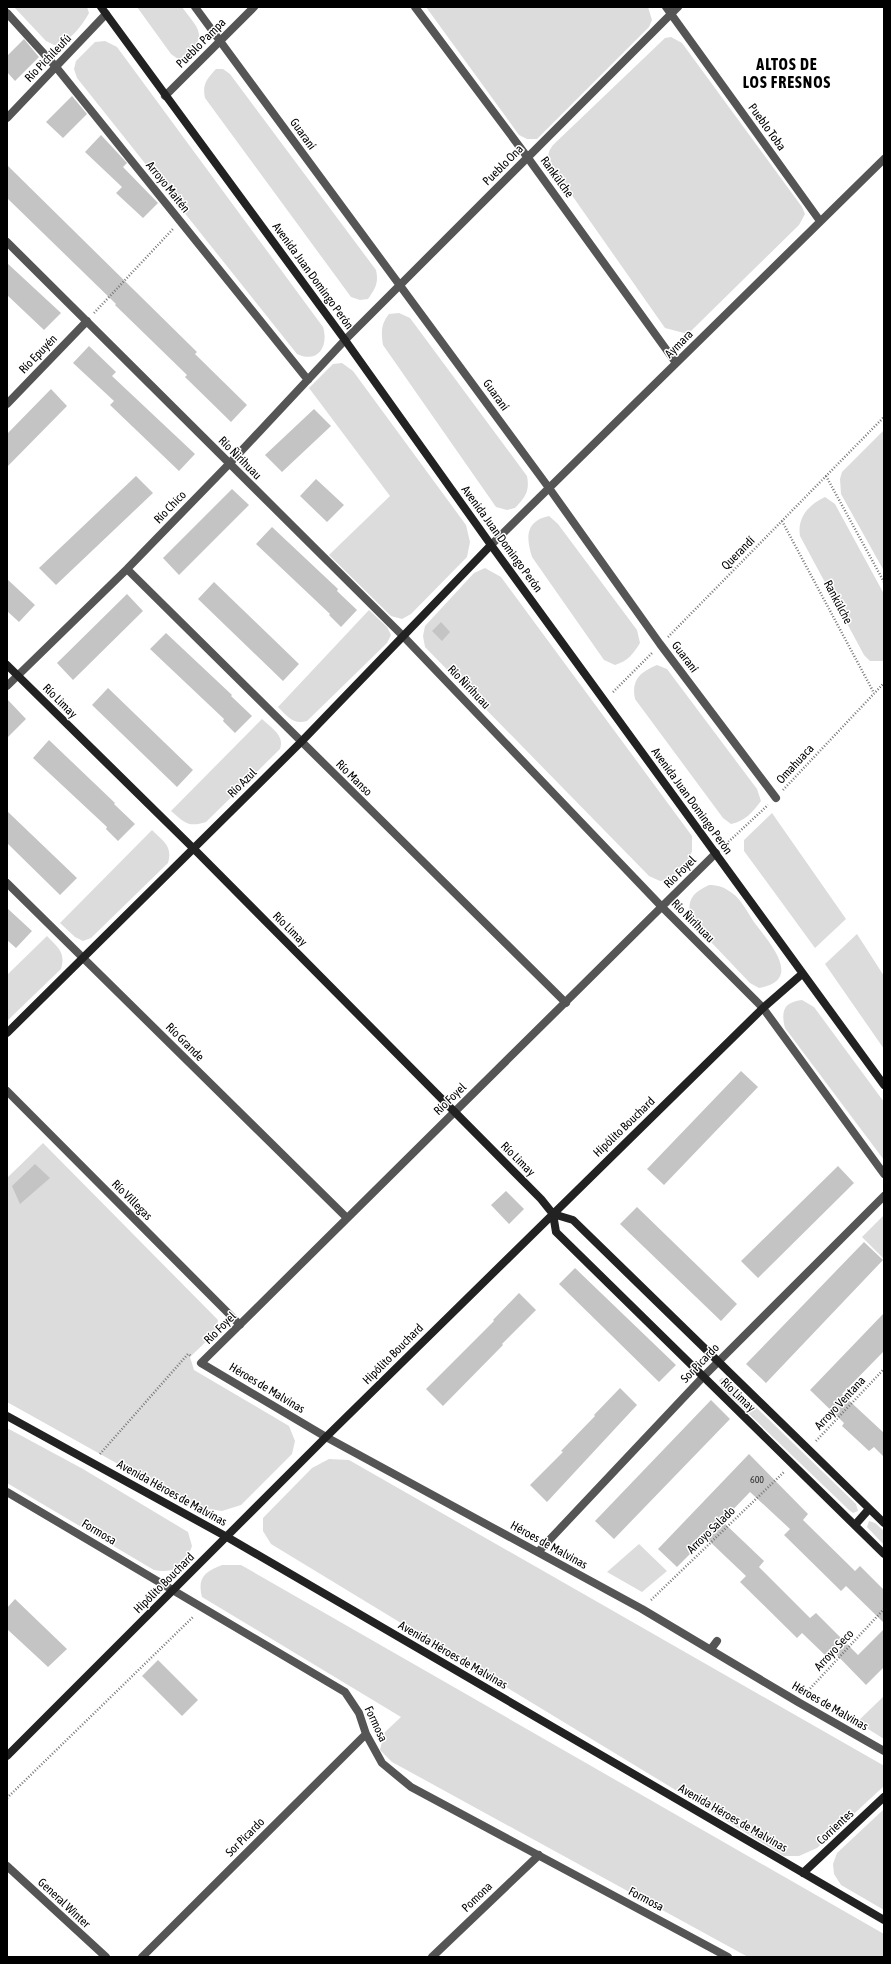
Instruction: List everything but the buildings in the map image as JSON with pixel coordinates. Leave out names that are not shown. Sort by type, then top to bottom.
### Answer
[{"type":"street","name":"Guaraní","points":[[195,7],[549,488],[660,644],[776,798]]},
{"type":"street","name":"Pueblo Pampa","points":[[165,96],[254,7]]},
{"type":"street","name":"Rankülche","points":[[415,7],[528,158],[676,363]]},
{"type":"street","name":"Pueblo Ona","points":[[345,340],[528,158],[669,10],[678,7]]},
{"type":"street","name":"Río Pichileufú","points":[[7,118],[56,67],[103,10]]},
{"type":"street","name":"Avenida Juan Domingo Perón","points":[[103,10],[345,340],[491,545],[884,1085]]},
{"type":"street","name":"Pueblo Toba","points":[[669,10],[820,221]]},
{"type":"street","name":"Arroyo Maitén","points":[[7,13],[56,67],[308,380]]},
{"type":"street","name":"Aymara","points":[[491,545],[884,159]]},
{"type":"street","name":"Río Ñirihuau","points":[[7,242],[403,636],[662,907],[763,1008],[884,1174]]},
{"type":"street","name":"Río Epuyén","points":[[7,404],[87,321]]},
{"type":"street","name":"Río Chico","points":[[7,686],[127,569],[229,464],[345,340]]},
{"type":"street","name":"Río Azul","points":[[7,1034],[84,959],[300,742],[491,545]]},
{"type":"street","name":"Río Manso","points":[[127,569],[300,742],[566,1003]]},
{"type":"street","name":"Río Limay","points":[[7,665],[193,848],[541,1199],[553,1214],[556,1232],[884,1554]]},
{"type":"street","name":"Río Foyel","points":[[202,1363],[716,853]]},
{"type":"street","name":"Río Grande","points":[[7,883],[347,1218]]},
{"type":"street","name":"Hipólito Bouchard","points":[[7,1756],[326,1437],[763,1008],[802,974]]},
{"type":"street","name":"Río Villegas","points":[[7,1091],[240,1325]]},
{"type":"street","name":"Sor Picardo","points":[[538,1552],[703,1377],[884,1196]]},
{"type":"street","name":"Río Limay","points":[[553,1214],[573,1220],[718,1363],[809,1449],[884,1523]]},
{"type":"street","name":"Héroes de Malvinas","points":[[202,1363],[326,1437],[642,1609],[798,1702],[884,1751]]},
{"type":"street","name":"Avenida Héroes de Malvinas","points":[[7,1416],[227,1537],[884,1920]]},
{"type":"street","name":"Formosa","points":[[7,1492],[345,1692],[359,1713],[366,1734],[382,1764],[411,1787],[724,1956]]},
{"type":"street","points":[[854,1525],[870,1509]]},
{"type":"street","points":[[711,1649],[717,1641]]},
{"type":"street","name":"Sor Picardo","points":[[142,1957],[366,1734]]},
{"type":"street","name":"Corrientes","points":[[804,1874],[884,1798]]},
{"type":"street","name":"Pomona","points":[[432,1957],[539,1855]]},
{"type":"street","name":"General Winter","points":[[7,1866],[106,1957]]},
{"type":"path","points":[[87,321],[180,221]]},
{"type":"path","name":"Querandí","points":[[604,701],[884,417]]},
{"type":"path","points":[[826,476],[884,582]]},
{"type":"path","name":"Rankülche","points":[[782,521],[874,694]]},
{"type":"path","name":"Omahuaca","points":[[716,853],[776,798],[884,683]]},
{"type":"path","points":[[92,1463],[188,1354],[202,1363]]},
{"type":"path","name":"Arroyo Ventana","points":[[809,1449],[884,1369]]},
{"type":"path","name":"Arroyo Salado","points":[[642,1609],[792,1464]]},
{"type":"path","points":[[7,1798],[202,1608]]},
{"type":"path","name":"Arroyo Seco","points":[[798,1702],[884,1609]]},
{"type":"shaded area","points":[[14,7],[87,7],[89,13],[83,23],[70,37],[60,44],[54,45],[46,41]]},
{"type":"shaded area","points":[[137,7],[182,7],[193,21],[199,32],[197,43],[186,58],[178,59],[171,54]]},
{"type":"shaded area","points":[[426,7],[648,7],[652,20],[649,27],[537,139],[527,139],[519,135]]},
{"type":"shaded area","points":[[671,37],[682,43],[802,207],[805,214],[799,225],[691,331],[684,333],[665,328],[550,164],[548,156],[553,145],[665,38]]},
{"type":"shaded area","points":[[105,41],[117,47],[323,327],[323,347],[316,355],[311,357],[297,354],[77,78],[74,69],[76,61],[95,42]]},
{"type":"shaded area","points":[[216,69],[223,69],[230,74],[376,270],[376,286],[368,299],[360,300],[351,297],[205,98],[204,89],[206,82]]},
{"type":"shaded area","points":[[399,313],[410,318],[527,476],[528,486],[526,494],[515,508],[507,510],[496,507],[383,345],[382,332],[384,321],[389,314]]},
{"type":"shaded area","points":[[342,363],[353,371],[466,525],[470,542],[467,557],[411,614],[402,619],[391,616],[329,555],[390,496],[309,388],[333,364]]},
{"type":"shaded area","points":[[884,430],[884,571],[841,494],[840,479],[842,472]]},
{"type":"shaded area","points":[[825,497],[835,504],[884,594],[883,661],[870,661],[864,655],[800,536],[800,523],[805,513],[819,500]]},
{"type":"shaded area","points":[[549,516],[558,524],[637,630],[640,643],[630,657],[620,663],[615,665],[604,660],[532,557],[528,537],[531,526],[541,518]]},
{"type":"shaded area","points":[[485,568],[501,577],[692,836],[692,851],[687,864],[670,879],[660,881],[649,876],[425,647],[423,636],[425,626],[474,573]]},
{"type":"shaded area","points":[[369,610],[387,627],[391,635],[387,643],[307,721],[294,721],[284,714],[278,707]]},
{"type":"shaded area","points":[[657,665],[667,669],[757,789],[761,801],[744,819],[731,824],[723,818],[635,699],[634,687],[638,678],[646,671]]},
{"type":"shaded area","points":[[262,719],[279,736],[281,740],[280,749],[206,822],[200,824],[190,824],[179,818],[171,811]]},
{"type":"shaded area","points":[[772,813],[846,919],[815,948],[744,851],[744,840]]},
{"type":"shaded area","points":[[152,830],[168,848],[168,863],[91,938],[83,941],[75,937],[60,923]]},
{"type":"shaded area","points":[[709,885],[724,888],[735,896],[741,902],[774,949],[779,959],[781,969],[780,977],[773,984],[759,988],[750,983],[691,921],[689,908],[691,899],[703,888]]},
{"type":"shaded area","points":[[857,934],[884,976],[884,1049],[825,964]]},
{"type":"shaded area","points":[[47,936],[58,947],[62,954],[61,969],[7,1021],[7,975]]},
{"type":"shaded area","points":[[802,1000],[814,1007],[884,1102],[884,1160],[785,1028],[783,1017],[785,1009],[791,1003]]},
{"type":"shaded area","points":[[43,1143],[218,1320],[216,1332],[190,1357],[194,1370],[289,1426],[295,1441],[292,1454],[241,1505],[222,1511],[195,1507],[7,1402],[7,1178]]},
{"type":"shaded area","points":[[884,1215],[884,1259],[862,1237]]},
{"type":"shaded area","points":[[722,1378],[728,1380],[856,1504],[858,1511],[853,1513],[849,1510],[721,1387],[719,1380]]},
{"type":"shaded area","points":[[7,1428],[83,1469],[188,1532],[192,1546],[183,1563],[179,1567],[169,1571],[154,1570],[7,1483]]},
{"type":"shaded area","points":[[329,1459],[349,1460],[881,1764],[884,1766],[884,1786],[817,1848],[799,1856],[784,1856],[271,1544],[263,1531],[263,1518],[312,1468]]},
{"type":"shaded area","points":[[869,1521],[875,1523],[884,1531],[884,1545],[867,1527]]},
{"type":"shaded area","points":[[639,1544],[667,1571],[642,1592],[607,1572]]},
{"type":"shaded area","points":[[222,1565],[241,1565],[884,1934],[884,1957],[748,1957],[392,1762],[380,1750],[384,1733],[401,1717],[202,1597],[201,1585],[204,1576],[211,1570]]},
{"type":"shaded area","points":[[884,1696],[884,1739],[857,1722]]},
{"type":"shaded area","points":[[884,1809],[884,1910],[841,1885],[834,1874],[833,1864],[837,1853]]},
{"type":"district","name":"ALTOS DE LOS FRESNOS","points":[[787,73]]}]
